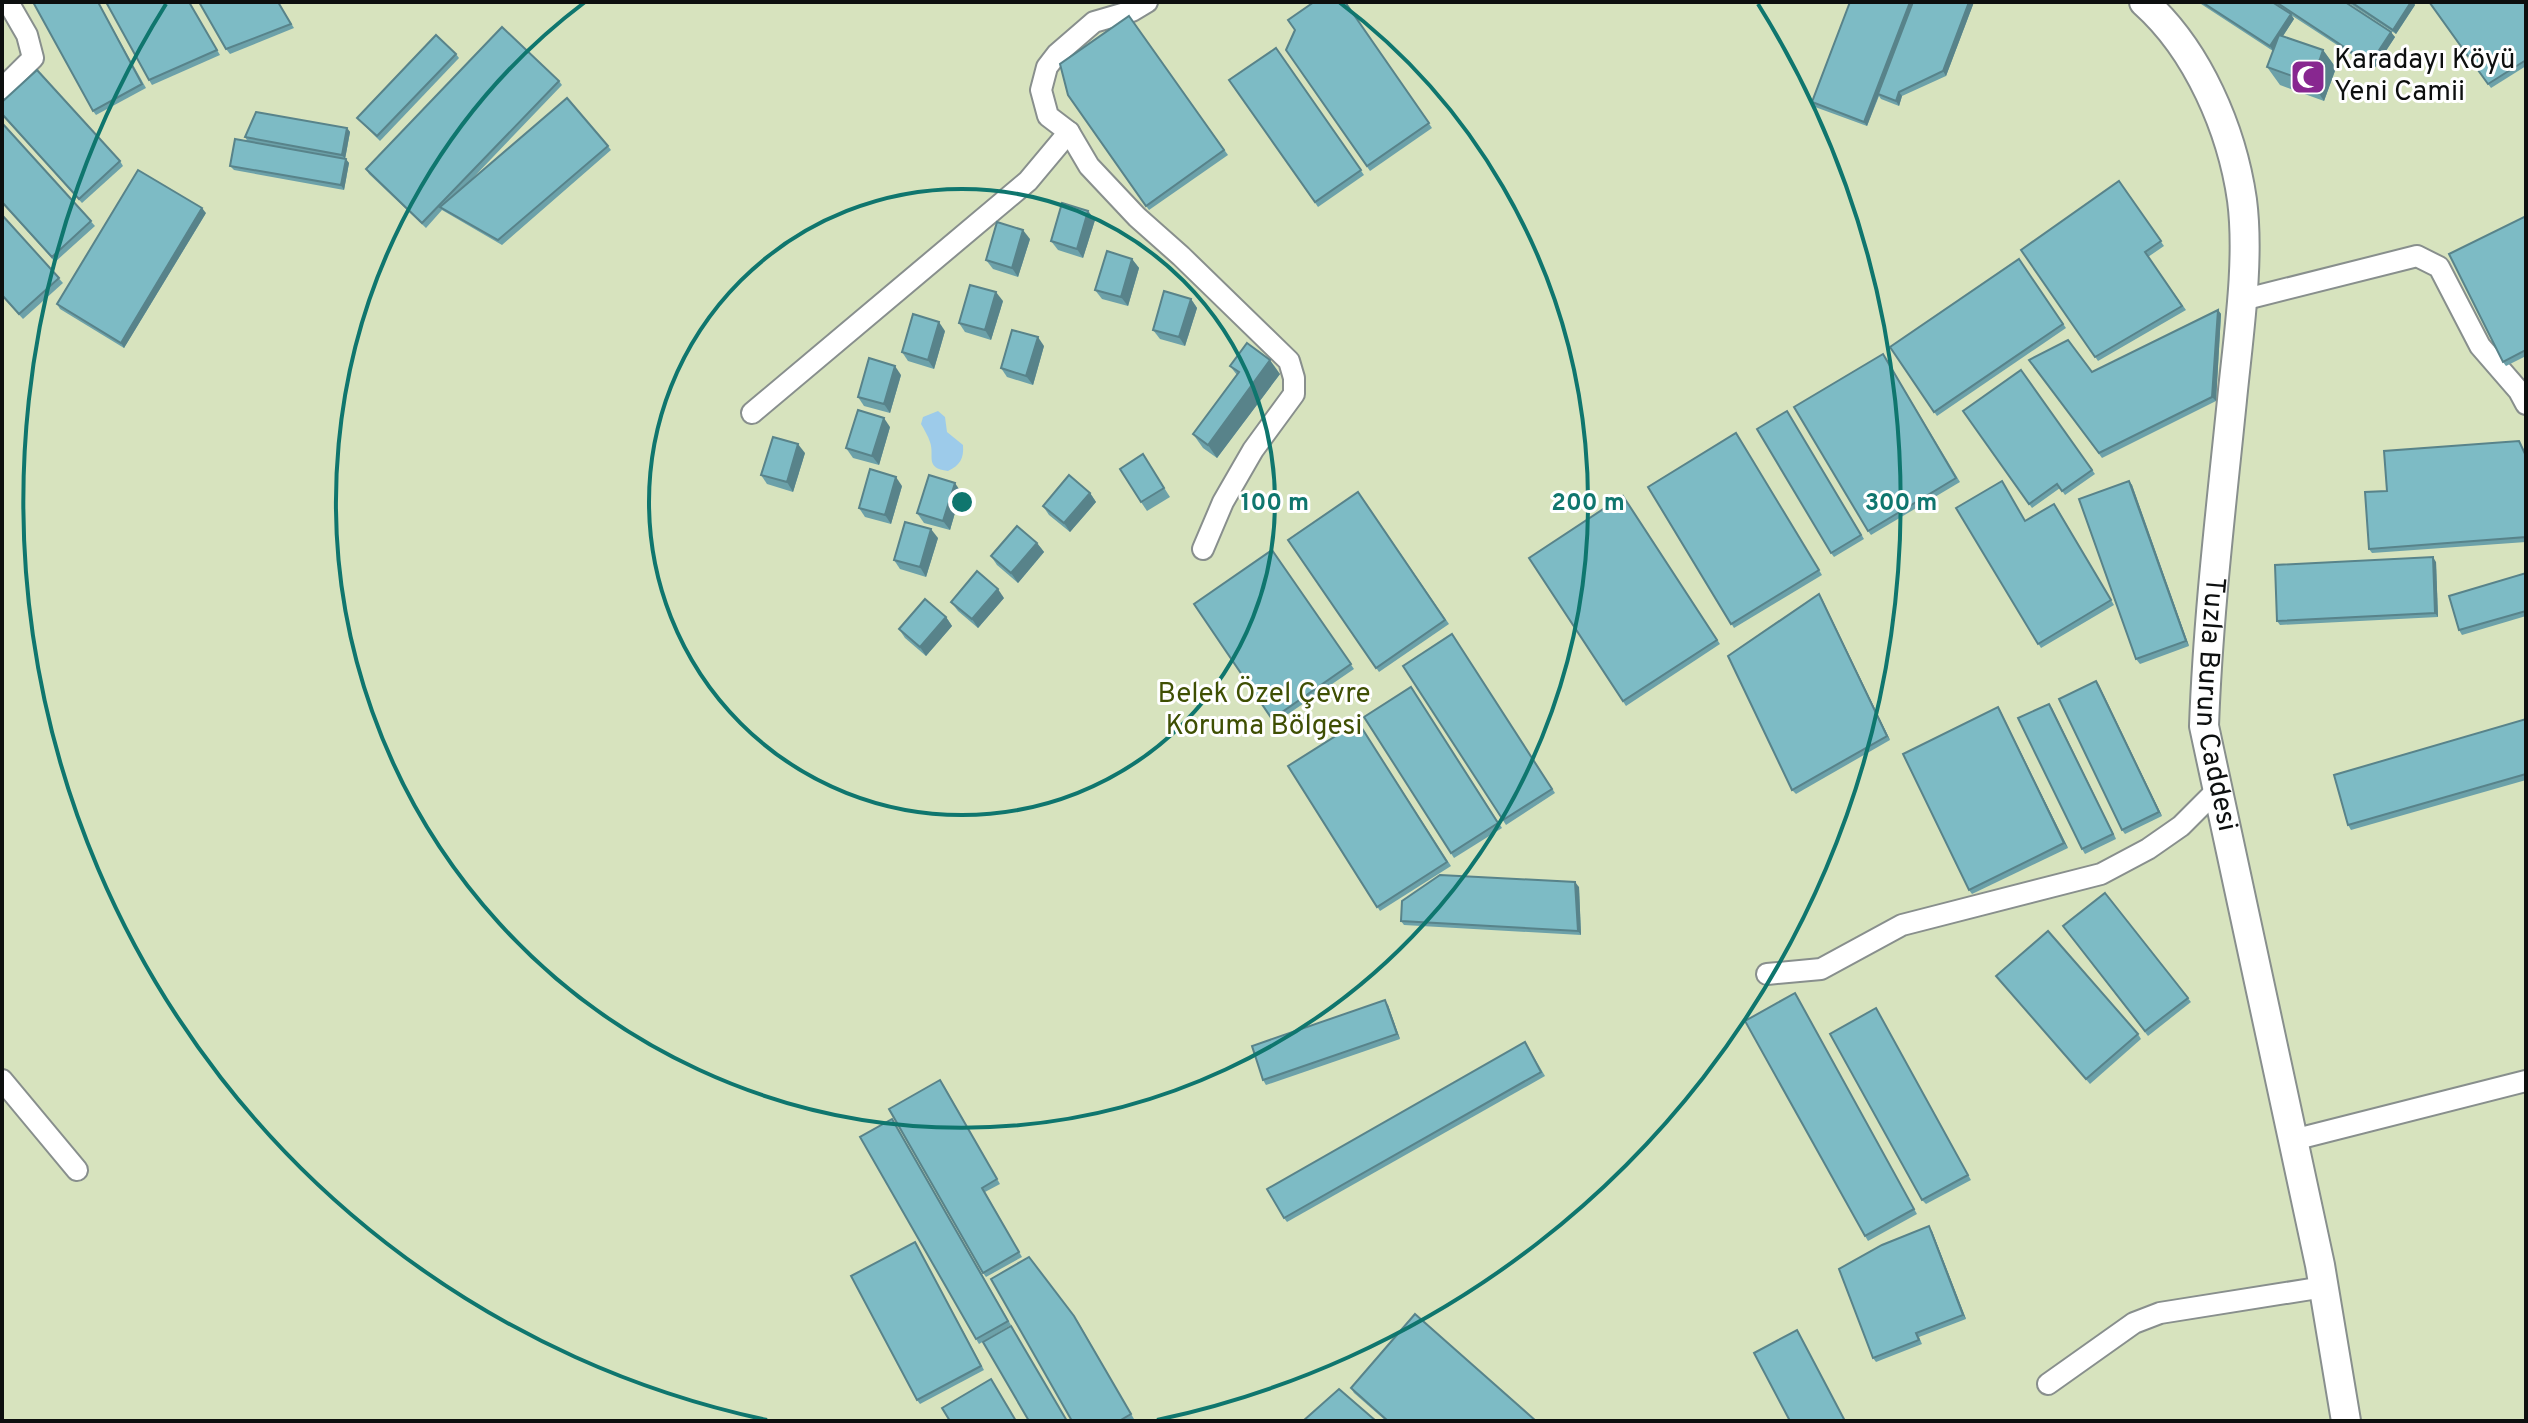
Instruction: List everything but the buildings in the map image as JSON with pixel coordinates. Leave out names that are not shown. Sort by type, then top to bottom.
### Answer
[{"type":"main road","name":"Tuzla Burun Caddesi","points":[[2144,2],[2185,51],[2205,86],[2233,154],[2242,202],[2242,300],[2207,644],[2204,726],[2324,1287],[2346,1421]]},
{"type":"street","points":[[2,89],[33,58],[27,35],[8,2]]},
{"type":"street","points":[[1147,2],[1132,11],[1094,22],[1057,54],[1047,67],[1041,90],[1048,116],[1069,132],[1089,166],[1137,217],[1289,361],[1294,394],[1253,450],[1223,502],[1203,549]]},
{"type":"street","points":[[752,413],[1028,181],[1069,132]]},
{"type":"street","points":[[2242,300],[2417,256],[2439,267],[2480,346],[2519,391],[2526,404]]},
{"type":"street","points":[[1767,974],[1821,969],[1902,925],[2101,874],[2148,849],[2181,826],[2218,789]]},
{"type":"street","points":[[2,1080],[77,1170]]},
{"type":"street","points":[[2293,1140],[2526,1081]]},
{"type":"street","points":[[2048,1384],[2134,1323],[2160,1313],[2324,1287]]},
{"type":"green space","name":"Belek Özel Çevre Koruma Bölgesi","points":[[2,2],[2526,2],[2526,1421],[2,1421]]},
{"type":"water","points":[[938,411],[945,417],[947,432],[963,445],[960,461],[948,471],[933,464],[930,442],[921,424],[923,417]]},
{"type":"place","name":"Karadayı Köyü Yeni Camii","points":[[2308,77]]}]
